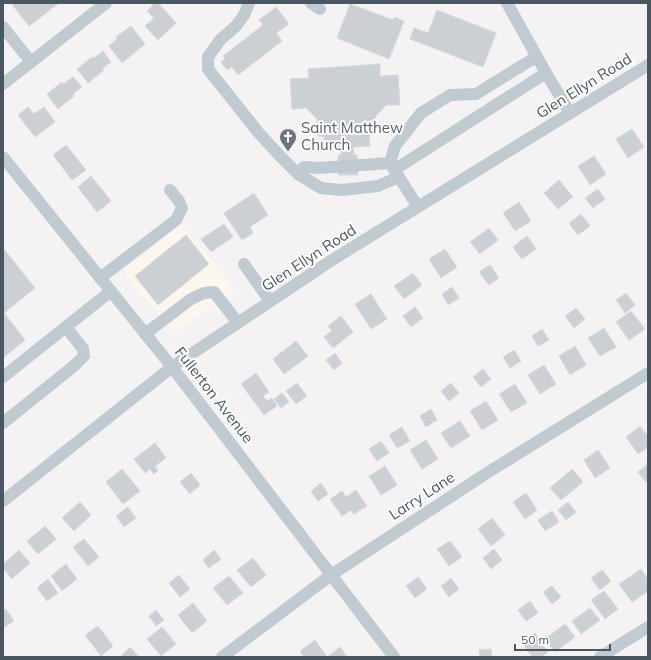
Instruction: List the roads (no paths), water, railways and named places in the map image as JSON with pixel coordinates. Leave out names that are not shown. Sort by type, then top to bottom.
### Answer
[{"type":"street","points":[[3,84],[106,3]]},
{"type":"street","points":[[249,3],[244,15],[236,26],[220,40],[208,57],[208,69],[258,132],[280,156],[298,174],[320,188],[342,190],[378,186],[394,170],[546,73]]},
{"type":"street","points":[[507,3],[536,57],[570,113]]},
{"type":"street","points":[[3,26],[31,62]]},
{"type":"street","points":[[418,207],[394,170],[394,146],[422,113],[450,95],[476,94],[536,57]]},
{"type":"street","name":"Glen Ellyn Road","points":[[3,501],[172,367],[332,260],[648,65]]},
{"type":"street","name":"Fullerton Avenue","points":[[3,157],[172,367],[394,657]]},
{"type":"street","points":[[298,174],[304,167],[394,170]]},
{"type":"street","points":[[100,278],[176,220],[182,208],[179,201],[170,190]]},
{"type":"street","points":[[244,264],[270,301]]},
{"type":"street","points":[[3,377],[111,291]]},
{"type":"street","points":[[145,334],[191,299],[204,293],[214,292],[238,323]]},
{"type":"street","points":[[3,423],[84,356],[83,349],[66,327]]},
{"type":"street","name":"Larry Lane","points":[[222,657],[331,575],[490,471],[648,373]]},
{"type":"street","points":[[600,657],[648,627]]},
{"type":"place","name":"Saint Matthew Church","points":[[288,152]]}]
